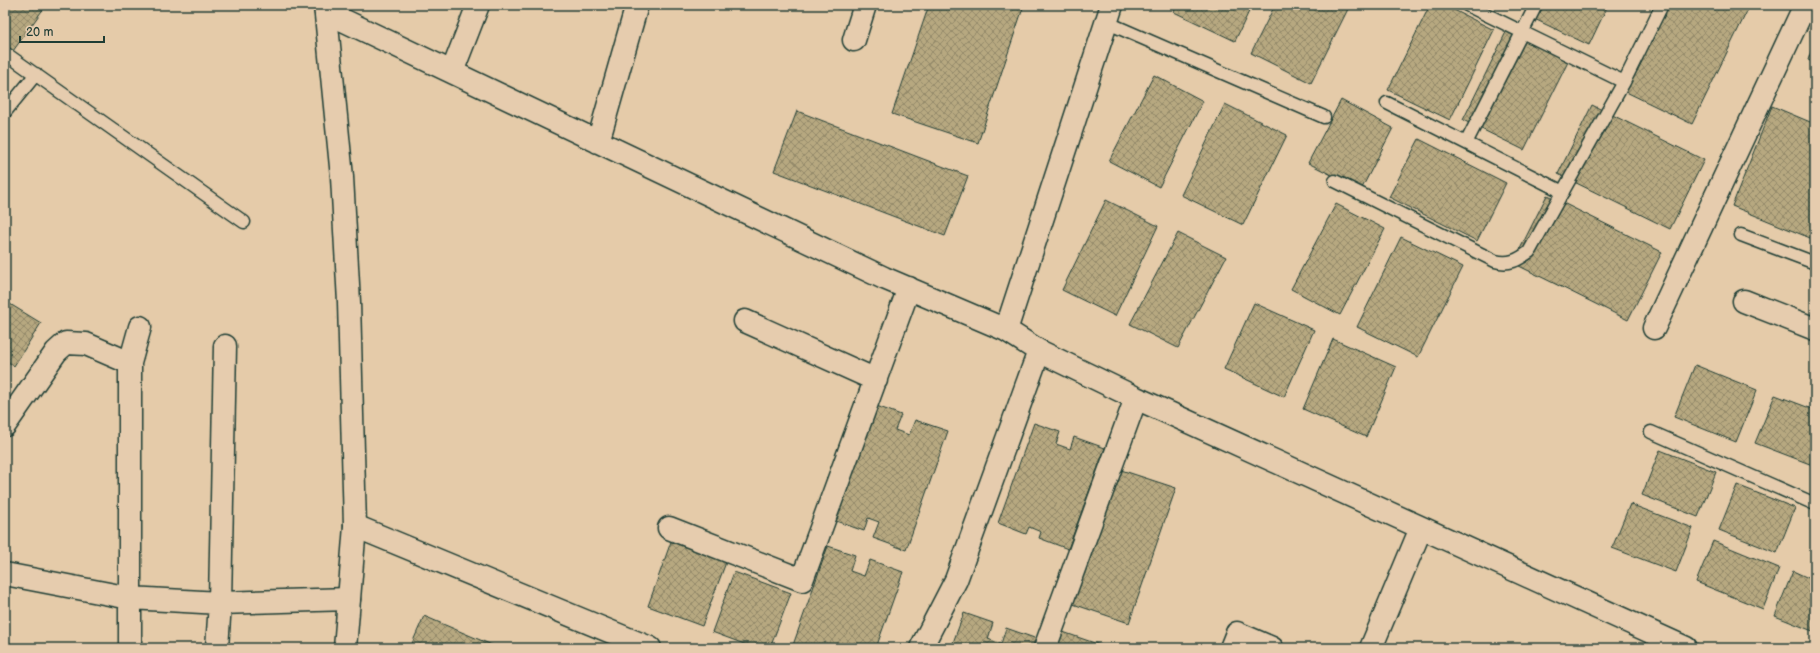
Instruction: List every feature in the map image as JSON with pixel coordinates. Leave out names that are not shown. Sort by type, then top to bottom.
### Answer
[{"type":"street","points":[[452,72],[478,5]]},
{"type":"street","points":[[598,142],[637,5]]},
{"type":"street","points":[[854,40],[865,5]]},
{"type":"street","points":[[1654,328],[1805,5]]},
{"type":"street","points":[[326,9],[452,72],[598,142],[909,288],[1006,330],[1039,351],[1136,398],[1686,648]]},
{"type":"street","points":[[326,9],[344,207],[349,302],[355,526],[345,648]]},
{"type":"street","points":[[1006,330],[1110,14]]},
{"type":"street","points":[[669,528],[802,580],[909,288]]},
{"type":"street","points":[[1744,301],[1815,329]]},
{"type":"street","points":[[745,321],[876,380]]},
{"type":"street","points":[[130,648],[130,363],[140,327]]},
{"type":"street","points":[[5,425],[56,352],[66,343],[86,344],[130,363]]},
{"type":"street","points":[[217,648],[220,603],[225,346]]},
{"type":"street","points":[[921,648],[956,580],[1039,351]]},
{"type":"street","points":[[1045,648],[1136,398]]},
{"type":"street","points":[[355,526],[650,648]]},
{"type":"street","points":[[1371,648],[1420,528]]},
{"type":"street","points":[[5,574],[130,598],[220,603],[349,599]]},
{"type":"street","points":[[1231,648],[1237,633],[1272,648]]},
{"type":"lane","points":[[1467,5],[1624,82]]},
{"type":"lane","points":[[1466,143],[1536,5]]},
{"type":"lane","points":[[1335,181],[1495,261],[1504,263],[1516,261],[1529,252],[1624,82],[1662,5]]},
{"type":"lane","points":[[1110,14],[1324,117]]},
{"type":"lane","points":[[5,53],[244,222]]},
{"type":"lane","points":[[5,112],[36,74]]},
{"type":"lane","points":[[1387,103],[1563,192]]},
{"type":"lane","points":[[1741,235],[1815,263]]},
{"type":"lane","points":[[1651,432],[1815,504]]},
{"type":"building","points":[[5,5],[39,5],[44,8],[13,51],[5,45]]},
{"type":"building","points":[[929,5],[1024,5],[978,143],[892,114]]},
{"type":"building","points":[[1177,5],[1252,5],[1235,41],[1174,12]]},
{"type":"building","points":[[1275,5],[1350,5],[1311,83],[1251,53]]},
{"type":"building","points":[[1430,5],[1444,5],[1494,30],[1450,120],[1388,90]]},
{"type":"building","points":[[1531,5],[1608,5],[1589,45],[1526,15]]},
{"type":"building","points":[[1661,5],[1750,5],[1692,124],[1620,89]]},
{"type":"building","points":[[1507,30],[1569,60],[1524,150],[1463,120]]},
{"type":"building","points":[[1815,40],[1815,63],[1808,60]]},
{"type":"building","points":[[1154,75],[1203,101],[1159,187],[1109,161]]},
{"type":"building","points":[[1341,100],[1393,128],[1361,190],[1308,163]]},
{"type":"building","points":[[1225,104],[1287,135],[1243,225],[1181,195]]},
{"type":"building","points":[[1592,105],[1704,160],[1670,229],[1558,174]]},
{"type":"building","points":[[1772,106],[1815,124],[1815,240],[1732,206]]},
{"type":"building","points":[[797,111],[968,176],[945,236],[774,171]]},
{"type":"building","points":[[1419,139],[1506,183],[1477,241],[1389,197]]},
{"type":"building","points":[[1547,195],[1662,252],[1628,320],[1513,263]]},
{"type":"building","points":[[1106,200],[1158,226],[1115,316],[1062,290]]},
{"type":"building","points":[[1336,204],[1385,229],[1340,315],[1291,289]]},
{"type":"building","points":[[1178,233],[1226,257],[1178,348],[1130,324]]},
{"type":"building","points":[[1401,237],[1463,267],[1418,357],[1357,327]]},
{"type":"building","points":[[5,301],[41,323],[14,366],[5,360]]},
{"type":"building","points":[[1254,303],[1314,330],[1284,397],[1224,369]]},
{"type":"building","points":[[1333,339],[1396,367],[1366,437],[1303,409]]},
{"type":"building","points":[[1695,365],[1757,390],[1736,442],[1674,417]]},
{"type":"building","points":[[1775,395],[1815,410],[1815,466],[1755,443]]},
{"type":"building","points":[[874,405],[901,415],[895,430],[909,435],[915,420],[948,431],[906,550],[873,538],[879,522],[868,518],[864,531],[833,520]]},
{"type":"building","points":[[1034,423],[1060,432],[1056,444],[1070,449],[1074,437],[1105,448],[1068,549],[1039,538],[1041,532],[1029,527],[1026,534],[998,523]]},
{"type":"building","points":[[1660,450],[1716,472],[1698,517],[1642,495]]},
{"type":"building","points":[[1115,468],[1176,488],[1129,623],[1070,603]]},
{"type":"building","points":[[1737,485],[1795,508],[1777,553],[1719,530]]},
{"type":"building","points":[[1630,504],[1693,528],[1676,572],[1612,548]]},
{"type":"building","points":[[673,536],[728,557],[702,626],[648,606]]},
{"type":"building","points":[[1713,541],[1779,568],[1763,609],[1696,582]]},
{"type":"building","points":[[828,546],[855,555],[850,571],[864,576],[870,560],[903,572],[876,648],[792,648]]},
{"type":"building","points":[[1793,571],[1815,581],[1815,632],[1775,616]]},
{"type":"building","points":[[734,572],[791,593],[770,648],[755,648],[712,632]]},
{"type":"building","points":[[964,613],[993,623],[988,639],[1001,644],[1006,628],[1040,640],[1037,648],[951,648]]},
{"type":"building","points":[[424,616],[499,648],[410,648]]},
{"type":"building","points":[[1060,631],[1109,648],[1055,648]]}]
